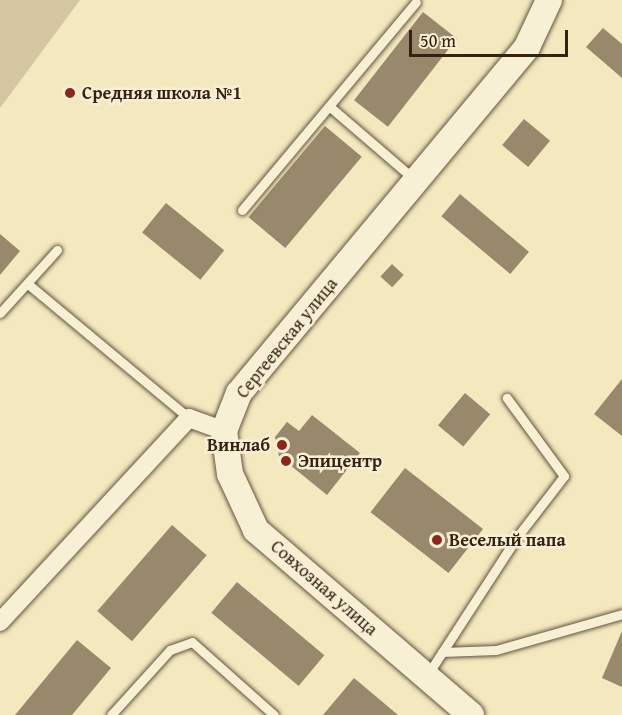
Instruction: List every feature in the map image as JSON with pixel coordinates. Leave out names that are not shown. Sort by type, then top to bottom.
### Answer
[{"type":"main road","name":"Сергеевская улица","points":[[224,431],[239,393],[527,47],[549,0]]},
{"type":"main road","name":"Совхозная улица","points":[[224,431],[230,474],[256,530],[471,715]]},
{"type":"street","points":[[0,622],[189,418],[224,431]]},
{"type":"lane","points":[[242,210],[416,2]]},
{"type":"lane","points":[[329,106],[416,181]]},
{"type":"lane","points":[[0,313],[57,250]]},
{"type":"lane","points":[[28,284],[189,418]]},
{"type":"lane","points":[[426,676],[517,537],[564,476],[507,398]]},
{"type":"lane","points":[[442,652],[496,650],[622,614]]},
{"type":"lane","points":[[111,715],[170,650],[192,642],[274,715]]},
{"type":"shaded area","points":[[0,0],[80,0],[0,108]]},
{"type":"building","points":[[423,12],[457,38],[388,127],[354,100]]},
{"type":"building","points":[[603,28],[622,44],[622,78],[586,47]]},
{"type":"building","points":[[524,119],[550,141],[528,167],[502,145]]},
{"type":"building","points":[[325,126],[362,157],[285,248],[249,217]]},
{"type":"building","points":[[460,194],[529,252],[510,274],[441,216]]},
{"type":"building","points":[[166,203],[224,250],[200,280],[142,233]]},
{"type":"building","points":[[0,234],[20,251],[0,275]]},
{"type":"building","points":[[392,264],[404,275],[392,287],[380,276]]},
{"type":"building","points":[[622,379],[622,436],[594,414]]},
{"type":"building","points":[[465,393],[490,414],[463,446],[438,425]]},
{"type":"building","points":[[312,415],[360,453],[327,495],[279,456],[275,437],[287,422],[299,431]]},
{"type":"building","points":[[405,468],[483,529],[449,573],[371,512]]},
{"type":"building","points":[[172,525],[207,555],[132,641],[97,611]]},
{"type":"building","points":[[237,582],[324,655],[299,686],[211,613]]},
{"type":"building","points":[[622,631],[622,687],[602,678]]},
{"type":"building","points":[[77,640],[111,668],[72,715],[15,715]]},
{"type":"building","points":[[354,678],[398,715],[323,715]]},
{"type":"place","name":"Средняя школа №1","points":[[70,93]]},
{"type":"place","name":"Винлаб","points":[[282,445]]},
{"type":"place","name":"Эпицентр","points":[[286,461]]},
{"type":"place","name":"Веселый папа","points":[[437,540]]}]
